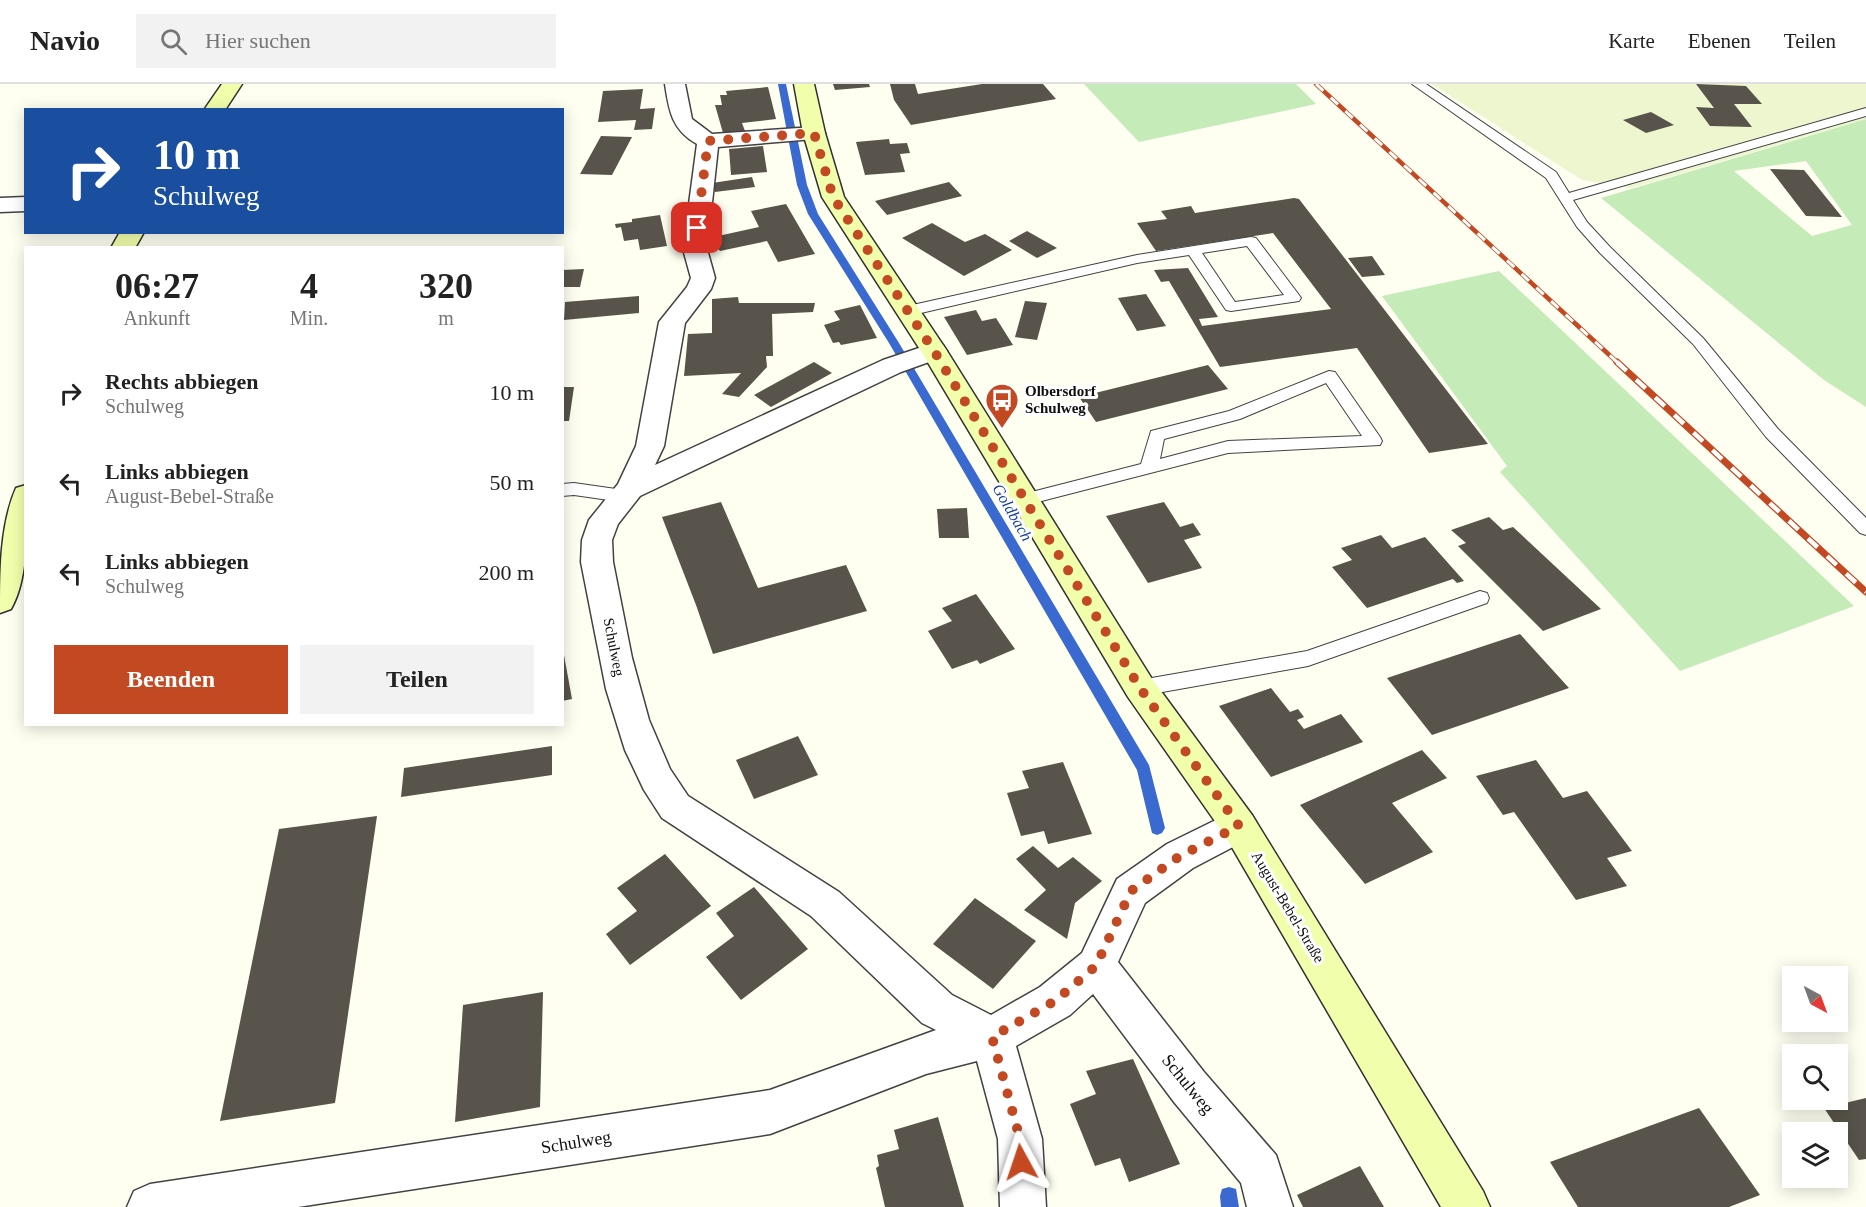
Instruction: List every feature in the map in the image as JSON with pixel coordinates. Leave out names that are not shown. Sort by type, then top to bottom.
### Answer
[{"type":"street","points":[[215,108],[232,84]]},
{"type":"street","points":[[675,84],[682,124],[690,132],[708,141],[814,133]]},
{"type":"street","name":"August-Bebel-Straße","points":[[804,84],[814,133],[833,197],[934,351],[1140,688],[1239,826],[1467,1207]]},
{"type":"street","name":"Schulweg","points":[[708,141],[695,249],[703,278],[699,289],[672,322],[650,447],[627,492],[604,520],[597,540],[597,562],[628,716],[644,758],[657,783],[675,807],[825,904],[937,1010],[992,1037]]},
{"type":"street","points":[[0,205],[24,204]]},
{"type":"street","name":"Schulweg","points":[[627,492],[892,366],[934,351]]},
{"type":"street","points":[[0,595],[24,503]]},
{"type":"street","name":"Schulweg","points":[[150,1207],[770,1112],[926,1053],[992,1037],[1055,1001],[1096,966],[1131,891],[1180,856],[1239,826]]},
{"type":"street","name":"Schulweg","points":[[1096,966],[1189,1087],[1260,1171],[1270,1207]]},
{"type":"street","points":[[992,1037],[1020,1139],[1023,1207]]},
{"type":"lane","points":[[1418,84],[1551,175],[1582,224],[1605,250],[1698,340],[1772,433],[1866,529]]},
{"type":"lane","points":[[1565,198],[1866,112]]},
{"type":"lane","points":[[908,311],[1137,259],[1193,250],[1251,241],[1294,298],[1231,307],[1193,250]]},
{"type":"lane","points":[[1026,499],[1228,447],[1374,441],[1329,376],[1234,415],[1157,435],[1149,467]]},
{"type":"lane","points":[[564,490],[627,492]]},
{"type":"lane","points":[[1140,688],[1308,658],[1480,598]]},
{"type":"green space","points":[[1084,84],[1296,84],[1316,104],[1139,142]]},
{"type":"green space","points":[[1432,84],[1866,84],[1866,119],[1631,188],[1582,180]]},
{"type":"green space","points":[[1866,119],[1866,407],[1824,380],[1601,198]],"holes":[[[1806,161],[1852,225],[1812,236],[1734,171]]]},
{"type":"green space","points":[[1499,271],[1854,606],[1680,671],[1500,472],[1507,466],[1382,296]]},
{"type":"building","points":[[833,84],[869,84],[870,87],[835,90]]},
{"type":"building","points":[[890,84],[915,84],[918,94],[982,84],[1043,84],[1056,99],[911,125],[894,100]]},
{"type":"building","points":[[1696,84],[1746,86],[1762,104],[1734,104],[1752,127],[1710,126],[1696,107],[1714,108]]},
{"type":"building","points":[[768,87],[776,119],[742,123],[745,131],[723,133],[715,105],[722,105],[720,95],[727,95],[726,91]]},
{"type":"building","points":[[643,89],[640,109],[655,108],[652,129],[634,130],[636,120],[598,122],[603,91]]},
{"type":"building","points":[[1651,112],[1674,125],[1646,133],[1623,120]]},
{"type":"building","points":[[601,136],[632,137],[612,175],[580,174]]},
{"type":"building","points":[[889,139],[890,144],[907,143],[910,153],[900,154],[905,172],[865,175],[856,142]]},
{"type":"building","points":[[763,146],[767,172],[731,175],[729,149]]},
{"type":"building","points":[[1770,169],[1804,170],[1842,217],[1806,216]]},
{"type":"building","points":[[752,177],[755,187],[715,192],[712,183]]},
{"type":"building","points":[[949,182],[962,196],[887,215],[875,201]]},
{"type":"building","points":[[1299,199],[1488,444],[1429,453],[1357,348],[1220,367],[1169,281],[1161,282],[1154,270],[1188,268],[1218,317],[1199,319],[1202,326],[1331,309],[1273,233],[1156,251],[1137,223],[1167,219],[1161,211],[1191,206],[1195,213]]},
{"type":"building","points":[[786,204],[815,254],[778,262],[767,241],[720,251],[709,238],[759,227],[751,211]]},
{"type":"building","points":[[660,215],[667,246],[640,250],[638,239],[624,241],[621,227],[616,228],[615,224],[632,222],[632,219]]},
{"type":"building","points":[[932,223],[965,242],[985,234],[1012,250],[964,276],[902,238]]},
{"type":"building","points":[[1027,231],[1057,248],[1037,258],[1009,241]]},
{"type":"building","points":[[1372,256],[1385,275],[1362,277],[1348,258]]},
{"type":"building","points":[[584,269],[580,287],[564,287],[564,270]]},
{"type":"building","points":[[1146,294],[1166,326],[1137,331],[1118,298]]},
{"type":"building","points":[[639,296],[639,313],[564,320],[565,302]]},
{"type":"building","points":[[738,297],[739,303],[815,303],[813,312],[772,314],[773,356],[766,356],[767,367],[739,397],[722,394],[741,373],[684,376],[688,334],[712,333],[712,299]]},
{"type":"building","points":[[1025,301],[1047,303],[1037,340],[1015,337]]},
{"type":"building","points":[[860,305],[877,338],[841,345],[839,342],[833,343],[824,325],[840,320],[834,311]]},
{"type":"building","points":[[976,310],[982,321],[996,318],[1013,345],[967,355],[944,317]]},
{"type":"building","points":[[814,362],[832,373],[771,407],[754,395]]},
{"type":"building","points":[[1208,365],[1228,389],[1096,422],[1079,397]]},
{"type":"building","points":[[564,387],[574,387],[569,421],[564,421]]},
{"type":"building","points":[[721,502],[758,588],[846,565],[867,611],[713,654],[662,517]]},
{"type":"building","points":[[1164,502],[1180,527],[1193,523],[1201,535],[1184,540],[1202,568],[1148,583],[1106,516]]},
{"type":"building","points":[[967,508],[969,538],[939,538],[937,509]]},
{"type":"building","points":[[1489,517],[1503,530],[1513,527],[1601,609],[1543,631],[1458,546],[1466,543],[1451,530]]},
{"type":"building","points":[[1381,535],[1392,548],[1425,537],[1464,581],[1457,583],[1453,579],[1367,608],[1332,567],[1352,560],[1341,548]]},
{"type":"building","points":[[976,594],[1015,649],[980,664],[977,660],[952,669],[928,631],[952,621],[942,608]]},
{"type":"building","points":[[1520,634],[1569,688],[1432,735],[1387,678]]},
{"type":"building","points":[[564,655],[572,699],[564,701]]},
{"type":"building","points":[[1271,688],[1290,712],[1298,709],[1304,717],[1297,720],[1304,729],[1341,714],[1363,742],[1271,777],[1219,706]]},
{"type":"building","points":[[798,736],[818,775],[754,799],[736,760]]},
{"type":"building","points":[[552,746],[552,775],[401,797],[404,768]]},
{"type":"building","points":[[1422,750],[1447,778],[1392,803],[1433,852],[1365,884],[1300,805]]},
{"type":"building","points":[[1536,760],[1563,798],[1587,791],[1632,851],[1607,858],[1627,886],[1576,900],[1514,812],[1503,815],[1476,776]]},
{"type":"building","points":[[1063,762],[1092,834],[1048,844],[1044,831],[1021,836],[1007,793],[1029,788],[1022,771]]},
{"type":"building","points":[[377,816],[335,1103],[220,1121],[279,829]]},
{"type":"building","points":[[1033,846],[1058,868],[1073,857],[1102,881],[1075,903],[1067,939],[1024,910],[1046,890],[1016,859]]},
{"type":"building","points":[[665,854],[711,906],[630,965],[606,934],[637,911],[617,888]]},
{"type":"building","points":[[754,887],[808,949],[741,1000],[706,957],[734,936],[716,913]]},
{"type":"building","points":[[975,898],[1036,941],[993,989],[933,944]]},
{"type":"building","points":[[543,992],[540,1107],[455,1122],[463,1005]]},
{"type":"building","points":[[1133,1059],[1180,1164],[1129,1182],[1120,1158],[1095,1166],[1070,1104],[1096,1094],[1086,1071]]},
{"type":"building","points":[[1866,1098],[1866,1159],[1859,1160],[1848,1144],[1848,1122],[1833,1122],[1825,1110],[1848,1110],[1848,1102]]},
{"type":"building","points":[[1699,1108],[1760,1195],[1729,1207],[1578,1207],[1550,1162]]},
{"type":"building","points":[[938,1117],[964,1207],[885,1207],[876,1168],[879,1166],[877,1155],[899,1149],[894,1130]]},
{"type":"building","points":[[1360,1166],[1384,1207],[1303,1207],[1297,1195]]},
{"type":"waterway","name":"Goldbach","points":[[782,84],[802,185],[813,214],[894,343],[1144,769],[1157,828]]},
{"type":"waterway","name":"Goldbach","points":[[1229,1196],[1230,1207]]},
{"type":"railway","points":[[1316,84],[1618,363]]},
{"type":"railway","points":[[1617,362],[1866,592]]},
{"type":"place","name":"Olbersdorf Schulweg","points":[[1002,429]]},
{"type":"route","points":[[697,228],[708,141],[814,133],[833,197],[934,351],[1140,688],[1239,826],[1180,856],[1131,891],[1116,918],[1096,966],[1055,1001],[992,1037],[1020,1139],[1021,1162]]}]
